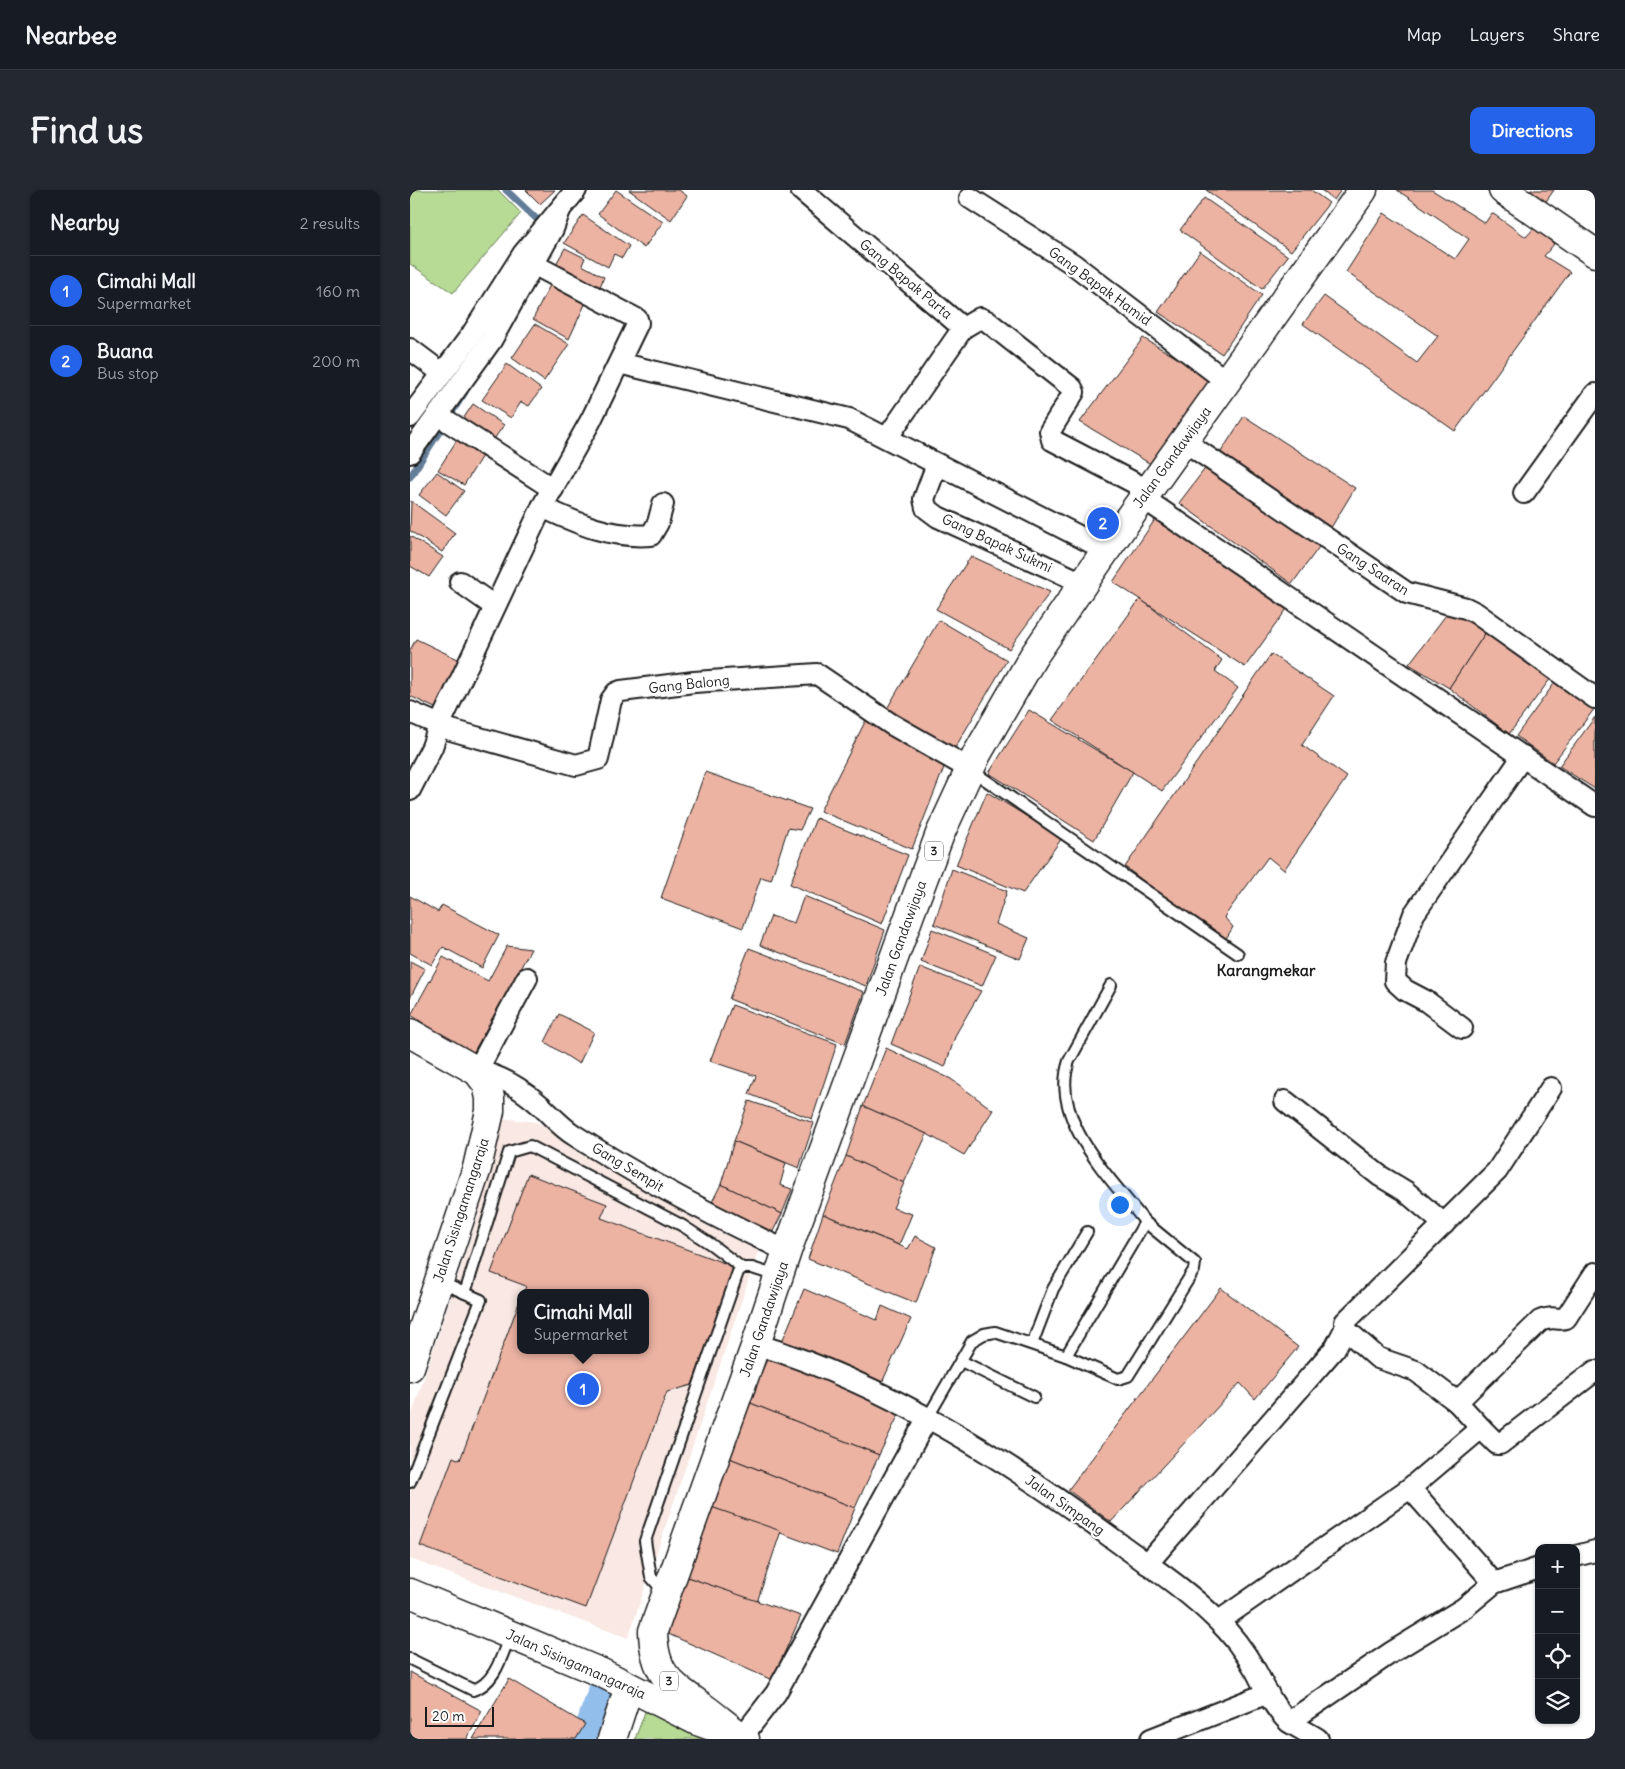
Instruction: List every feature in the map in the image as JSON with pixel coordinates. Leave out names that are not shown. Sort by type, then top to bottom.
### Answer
[{"type":"main road","name":"Jalan Gandawijaya","points":[[744,1738],[681,1694],[660,1668],[653,1651],[653,1631],[756,1344],[787,1251],[940,834],[970,769],[1007,700],[1083,583],[1363,190]]},
{"type":"main road","points":[[1503,190],[1595,253]]},
{"type":"main road","points":[[410,1033],[477,1071]]},
{"type":"main road","name":"Jalan Sisingamangaraja","points":[[410,1366],[477,1168],[490,1111],[487,1084],[477,1071]]},
{"type":"main road","name":"Jalan Sisingamangaraja","points":[[410,1592],[630,1686],[697,1721],[744,1738]]},
{"type":"main road","points":[[612,1739],[630,1686]]},
{"type":"street","points":[[410,416],[472,334],[523,254],[576,190]]},
{"type":"street","name":"Gang Bapak Parta","points":[[800,190],[963,328],[977,319],[988,321],[1067,383],[1074,392],[1050,431],[1052,440],[1146,494]]},
{"type":"street","name":"Gang Bapak Hamid","points":[[970,198],[1073,264],[1226,381]]},
{"type":"street","points":[[410,453],[491,341],[553,229],[560,210]]},
{"type":"street","points":[[410,790],[432,747],[439,726],[494,606],[542,507],[591,420],[638,323],[637,319],[533,264]]},
{"type":"street","points":[[887,438],[963,328]]},
{"type":"street","points":[[410,349],[442,373]]},
{"type":"street","points":[[619,363],[849,419],[1106,550]]},
{"type":"street","points":[[1524,493],[1595,394]]},
{"type":"street","points":[[438,415],[553,489]]},
{"type":"street","name":"Gang Saaran","points":[[1184,441],[1407,593],[1466,608],[1476,613],[1595,698]]},
{"type":"street","name":"Gang Bapak Sukmi","points":[[936,464],[924,499],[926,508],[938,516],[1083,583]]},
{"type":"street","points":[[1146,494],[1595,806]]},
{"type":"street","points":[[542,507],[585,527],[634,536],[651,535],[658,523],[663,504]]},
{"type":"street","points":[[460,582],[494,606]]},
{"type":"street","name":"Gang Balong","points":[[439,726],[576,765],[586,764],[598,759],[611,700],[621,691],[694,682],[817,674],[891,724],[970,769]]},
{"type":"street","points":[[410,712],[439,726]]},
{"type":"street","points":[[1462,1028],[1426,1000],[1405,990],[1395,981],[1396,963],[1414,914],[1523,756]]},
{"type":"street","points":[[477,1071],[528,978]]},
{"type":"street","name":"Gang Sempit","points":[[477,1071],[498,1078],[520,1090],[539,1104],[572,1134],[644,1179],[787,1251]]},
{"type":"street","points":[[1147,1564],[1335,1348],[1345,1329],[1345,1322],[1497,1171],[1552,1088]]},
{"type":"street","points":[[1285,1101],[1380,1176],[1405,1191],[1444,1224]]},
{"type":"street","points":[[1457,1402],[1540,1321],[1549,1317],[1561,1320],[1566,1318],[1595,1273]]},
{"type":"street","points":[[1345,1329],[1378,1358],[1416,1371],[1457,1402],[1497,1444],[1500,1444],[1595,1371]]},
{"type":"street","name":"Jalan Simpang","points":[[756,1344],[843,1375],[928,1417],[1043,1487],[1147,1564],[1219,1621],[1251,1663],[1268,1693],[1289,1722],[1318,1739]]},
{"type":"street","points":[[744,1738],[780,1686],[928,1417]]},
{"type":"street","points":[[1219,1621],[1410,1488],[1481,1428]]},
{"type":"street","points":[[1410,1488],[1494,1583]]},
{"type":"street","points":[[1580,1555],[1595,1551]]},
{"type":"street","points":[[1289,1722],[1384,1656],[1464,1608],[1494,1583],[1535,1569]]},
{"type":"street","points":[[1151,1739],[1268,1693]]},
{"type":"lane","points":[[970,769],[1238,954]]},
{"type":"lane","points":[[928,1417],[972,1341],[984,1334],[995,1332],[1032,1344],[1066,1356],[1118,1380],[1128,1376],[1194,1270],[1196,1263],[1145,1222],[1084,1143],[1068,1110],[1065,1074],[1069,1061],[1111,985]]},
{"type":"lane","points":[[465,1293],[509,1152],[530,1146],[683,1226],[742,1268],[752,1268],[778,1276]]},
{"type":"lane","points":[[1066,1356],[1145,1222]]},
{"type":"lane","points":[[1032,1344],[1053,1290],[1087,1232]]},
{"type":"lane","points":[[666,1595],[651,1577],[644,1541],[738,1272],[742,1268]]},
{"type":"lane","points":[[410,1482],[481,1300],[455,1287],[438,1282]]},
{"type":"lane","points":[[961,1361],[1034,1397]]},
{"type":"lane","points":[[410,1659],[473,1690],[482,1687],[489,1681],[510,1635]]},
{"type":"shaded area","points":[[500,1118],[536,1122],[763,1237],[628,1638],[410,1559],[410,1420],[480,1209]]},
{"type":"green space","points":[[410,190],[498,190],[521,213],[453,293],[410,264]]},
{"type":"green space","points":[[649,1701],[722,1739],[635,1739]]},
{"type":"building","points":[[526,190],[555,190],[540,204]]},
{"type":"building","points":[[616,190],[663,222],[644,248],[598,214]]},
{"type":"building","points":[[629,190],[679,190],[687,196],[671,220]]},
{"type":"building","points":[[1206,190],[1311,190],[1329,203],[1291,251]]},
{"type":"building","points":[[1321,190],[1341,190],[1334,200]]},
{"type":"building","points":[[1397,190],[1432,190],[1485,223],[1492,213],[1526,237],[1535,227],[1554,244],[1544,256],[1570,272],[1455,431],[1303,324],[1324,296],[1417,363],[1438,336],[1346,272],[1384,213],[1455,259],[1469,239]]},
{"type":"building","points":[[1519,190],[1554,190],[1542,207]]},
{"type":"building","points":[[1204,198],[1288,256],[1262,289],[1180,230]]},
{"type":"building","points":[[583,215],[629,246],[622,258],[614,254],[608,267],[564,243]]},
{"type":"building","points":[[565,248],[585,258],[582,265],[604,277],[596,296],[551,273]]},
{"type":"building","points":[[1200,251],[1262,295],[1222,354],[1158,312]]},
{"type":"building","points":[[552,281],[587,300],[569,339],[533,319]]},
{"type":"building","points":[[535,324],[569,344],[544,381],[512,358]]},
{"type":"building","points":[[1143,338],[1213,379],[1154,466],[1080,422]]},
{"type":"building","points":[[507,364],[541,389],[529,406],[521,402],[511,418],[482,400]]},
{"type":"building","points":[[473,404],[504,425],[494,439],[463,419]]},
{"type":"building","points":[[1244,416],[1355,488],[1329,531],[1219,455]]},
{"type":"building","points":[[460,435],[485,451],[464,485],[438,470]]},
{"type":"building","points":[[1210,462],[1322,543],[1292,584],[1179,503]]},
{"type":"building","points":[[437,472],[464,491],[446,515],[419,495]]},
{"type":"building","points":[[411,501],[455,533],[442,552],[410,531]]},
{"type":"building","points":[[1158,515],[1289,606],[1245,667],[1113,582]]},
{"type":"building","points":[[410,536],[443,557],[429,577],[410,566]]},
{"type":"building","points":[[971,556],[1050,592],[1009,649],[936,609]]},
{"type":"building","points":[[1140,599],[1222,660],[1215,671],[1238,688],[1162,791],[1052,720]]},
{"type":"building","points":[[1452,607],[1486,632],[1449,688],[1409,664]]},
{"type":"building","points":[[939,620],[1007,660],[952,753],[885,712]]},
{"type":"building","points":[[1486,632],[1551,678],[1509,734],[1449,688]]},
{"type":"building","points":[[416,639],[462,661],[439,710],[410,696],[410,650]]},
{"type":"building","points":[[1271,654],[1334,696],[1302,745],[1347,777],[1284,870],[1268,857],[1224,917],[1233,927],[1224,942],[1125,867]]},
{"type":"building","points":[[1556,681],[1595,706],[1595,708],[1553,763],[1516,736]]},
{"type":"building","points":[[1029,710],[1133,772],[1094,840],[989,773]]},
{"type":"building","points":[[869,714],[945,765],[912,849],[820,811]]},
{"type":"building","points":[[1595,717],[1595,789],[1559,766]]},
{"type":"building","points":[[705,772],[810,809],[800,830],[788,828],[771,880],[761,877],[743,928],[661,898]]},
{"type":"building","points":[[987,792],[1062,838],[1023,893],[956,865]]},
{"type":"building","points":[[816,818],[908,855],[882,924],[790,884]]},
{"type":"building","points":[[952,869],[1007,891],[996,924],[1029,938],[1020,959],[934,924]]},
{"type":"building","points":[[410,896],[438,912],[442,905],[499,935],[482,968],[443,947],[432,965],[410,953]]},
{"type":"building","points":[[804,896],[885,930],[866,986],[760,945],[771,916],[794,923]]},
{"type":"building","points":[[932,929],[996,955],[982,986],[921,962]]},
{"type":"building","points":[[507,946],[531,949],[472,1055],[411,1015],[443,957],[488,981]]},
{"type":"building","points":[[749,948],[864,992],[845,1044],[729,999]]},
{"type":"building","points":[[410,961],[425,969],[410,998]]},
{"type":"building","points":[[920,967],[981,991],[956,1034],[945,1067],[891,1044]]},
{"type":"building","points":[[732,1005],[837,1044],[812,1119],[749,1094],[756,1076],[710,1061]]},
{"type":"building","points":[[559,1014],[594,1032],[579,1064],[545,1042]]},
{"type":"building","points":[[886,1048],[951,1079],[993,1110],[964,1155],[927,1134],[863,1106]]},
{"type":"building","points":[[749,1101],[814,1123],[799,1168],[734,1141]]},
{"type":"building","points":[[863,1106],[927,1134],[904,1183],[846,1156]]},
{"type":"building","points":[[734,1141],[786,1163],[780,1185],[792,1189],[782,1214],[721,1184]]},
{"type":"building","points":[[846,1156],[904,1183],[893,1208],[912,1214],[899,1245],[823,1214]]},
{"type":"building","points":[[528,1174],[607,1204],[601,1218],[735,1267],[692,1385],[667,1392],[586,1608],[420,1546],[453,1457],[460,1460],[517,1308],[517,1354],[649,1354],[649,1289],[525,1289],[526,1286],[491,1273]]},
{"type":"building","points":[[721,1184],[782,1214],[771,1235],[711,1204]]},
{"type":"building","points":[[823,1214],[908,1249],[915,1236],[936,1247],[916,1303],[808,1259]]},
{"type":"building","points":[[1221,1288],[1298,1347],[1255,1399],[1240,1383],[1111,1522],[1068,1490]]},
{"type":"building","points":[[804,1289],[877,1320],[882,1306],[911,1319],[880,1387],[781,1344]]},
{"type":"building","points":[[769,1355],[900,1412],[879,1455],[748,1402]]},
{"type":"building","points":[[748,1402],[879,1455],[855,1508],[727,1457]]},
{"type":"building","points":[[727,1457],[855,1508],[837,1554],[711,1507]]},
{"type":"building","points":[[711,1507],[781,1531],[757,1602],[687,1577]]},
{"type":"building","points":[[687,1577],[801,1616],[772,1680],[666,1633]]},
{"type":"building","points":[[410,1672],[482,1711],[467,1739],[410,1739]]},
{"type":"building","points":[[509,1679],[585,1724],[576,1739],[473,1739]]},
{"type":"waterway","points":[[506,190],[544,226]]},
{"type":"waterway","points":[[410,477],[465,392]]},
{"type":"waterway","points":[[583,1739],[601,1688]]},
{"type":"place","name":"Buana","points":[[1103,523]]},
{"type":"place","name":"Cimahi Mall","points":[[583,1389]]},
{"type":"district","name":"Karangmekar","points":[[1266,970]]}]
